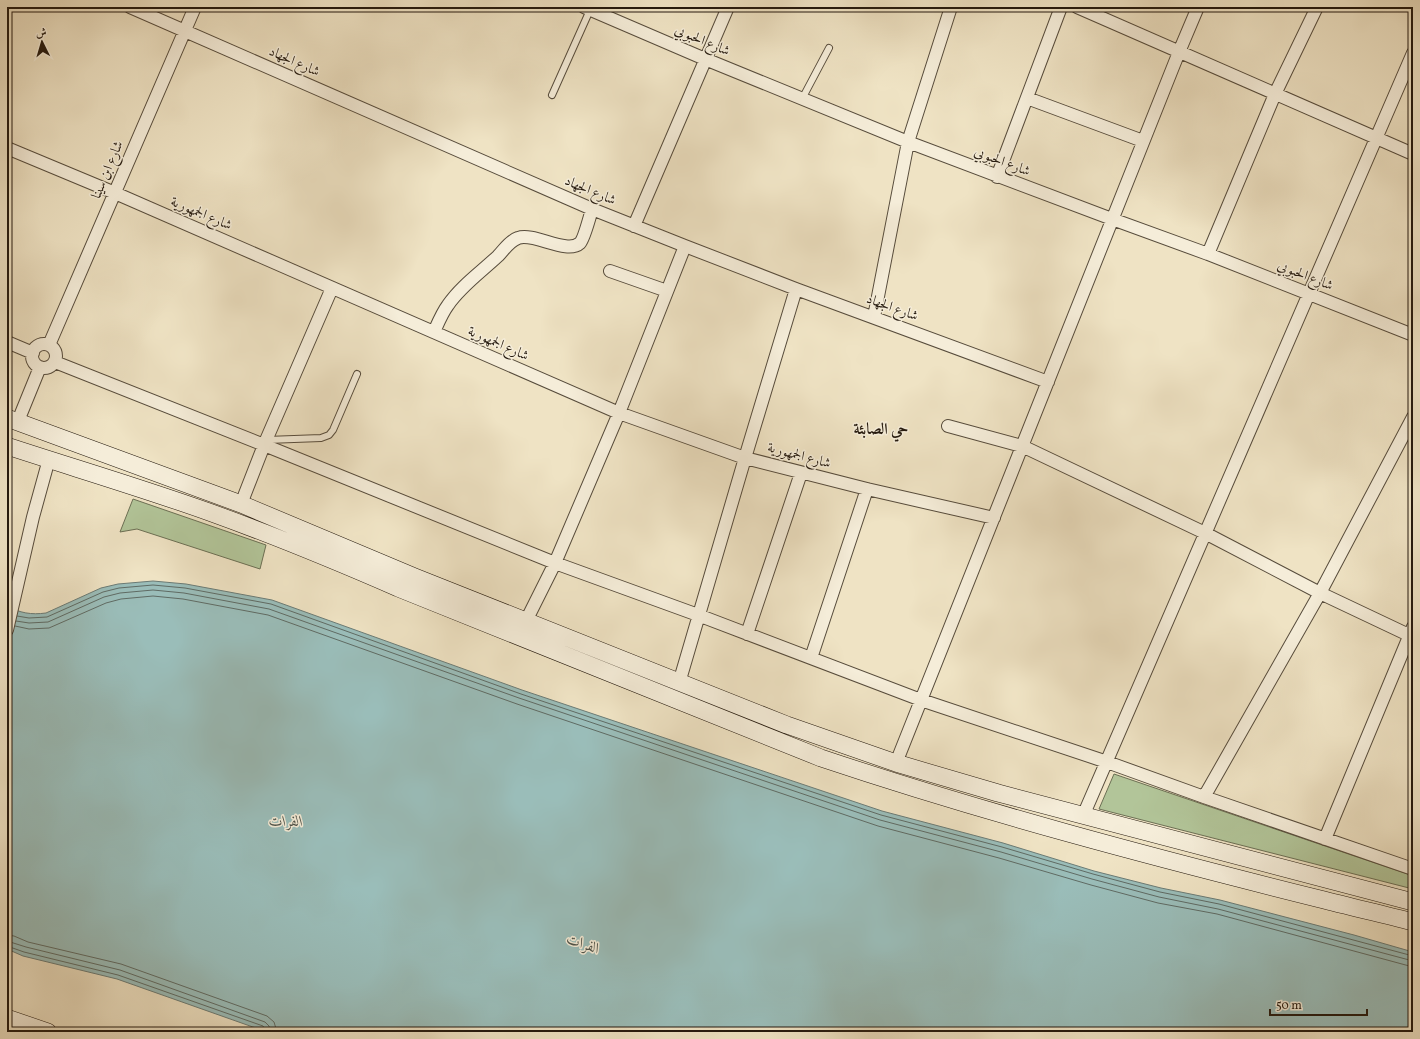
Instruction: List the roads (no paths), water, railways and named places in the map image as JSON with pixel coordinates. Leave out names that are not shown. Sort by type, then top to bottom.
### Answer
[{"type":"main road","points":[[12,420],[241,504],[415,577],[679,683],[787,725],[896,763],[983,789],[1083,816],[1413,902]]},
{"type":"main road","points":[[7,446],[158,494],[264,532],[398,588],[821,758],[920,790],[1084,837],[1320,900],[1413,922]]},
{"type":"main road","points":[[590,665],[597,650]]},
{"type":"main road","points":[[7,1018],[48,1032]]},
{"type":"street","name":"شارع الجهاد","points":[[130,7],[592,209],[796,289],[1048,382]]},
{"type":"street","name":"شارع ابن سينا","points":[[49,345],[195,7]]},
{"type":"street","points":[[634,226],[728,7]]},
{"type":"street","points":[[874,317],[908,142],[951,7]]},
{"type":"street","points":[[998,177],[1061,7]]},
{"type":"street","points":[[1077,7],[1091,10],[1179,52],[1413,154]]},
{"type":"street","points":[[896,763],[1143,141],[1198,7]]},
{"type":"street","points":[[1208,254],[1275,94],[1317,7]]},
{"type":"street","name":"شارع الحبوبي","points":[[587,8],[705,59],[908,142],[1112,220],[1208,254],[1413,335]]},
{"type":"street","points":[[1083,816],[1310,294],[1376,138],[1408,79],[1413,53]]},
{"type":"street","points":[[1027,98],[1143,141]]},
{"type":"street","name":"شارع الجمهورية","points":[[7,148],[115,193],[619,413],[745,458],[867,489],[994,518]]},
{"type":"street","points":[[434,332],[446,306],[457,293],[511,242],[518,238],[527,236],[567,246],[575,246],[581,242],[592,209]]},
{"type":"street","points":[[526,621],[555,563],[619,413],[685,246]]},
{"type":"street","points":[[610,272],[667,291]]},
{"type":"street","points":[[241,504],[265,442],[332,288]]},
{"type":"street","points":[[679,683],[796,289]]},
{"type":"street","points":[[7,342],[33,353]]},
{"type":"street","points":[[49,345],[55,350],[55,362],[48,368],[40,368],[34,363],[33,353],[37,346],[49,345]]},
{"type":"street","points":[[55,362],[265,442],[555,563],[921,700],[1107,762],[1413,869]]},
{"type":"street","points":[[12,420],[40,368]]},
{"type":"street","points":[[1204,797],[1320,593],[1413,417]]},
{"type":"street","points":[[948,426],[1022,446],[1205,533],[1320,593],[1412,634],[1325,839]]},
{"type":"street","points":[[7,630],[48,459]]},
{"type":"street","points":[[747,634],[801,473]]},
{"type":"street","points":[[811,658],[867,489]]},
{"type":"lane","points":[[552,95],[587,8]]},
{"type":"lane","points":[[802,99],[829,48]]},
{"type":"lane","points":[[265,442],[321,438],[329,435],[337,421],[357,374]]},
{"type":"water","name":"الفرات","points":[[153,581],[186,584],[272,600],[522,690],[882,811],[1003,843],[1094,871],[1161,888],[1220,900],[1413,952],[1413,1032],[267,1032],[117,979],[23,956],[7,949],[7,606],[26,613],[46,613],[101,588],[118,584]]},
{"type":"district","name":"حي الصابئة","points":[[881,430]]}]
